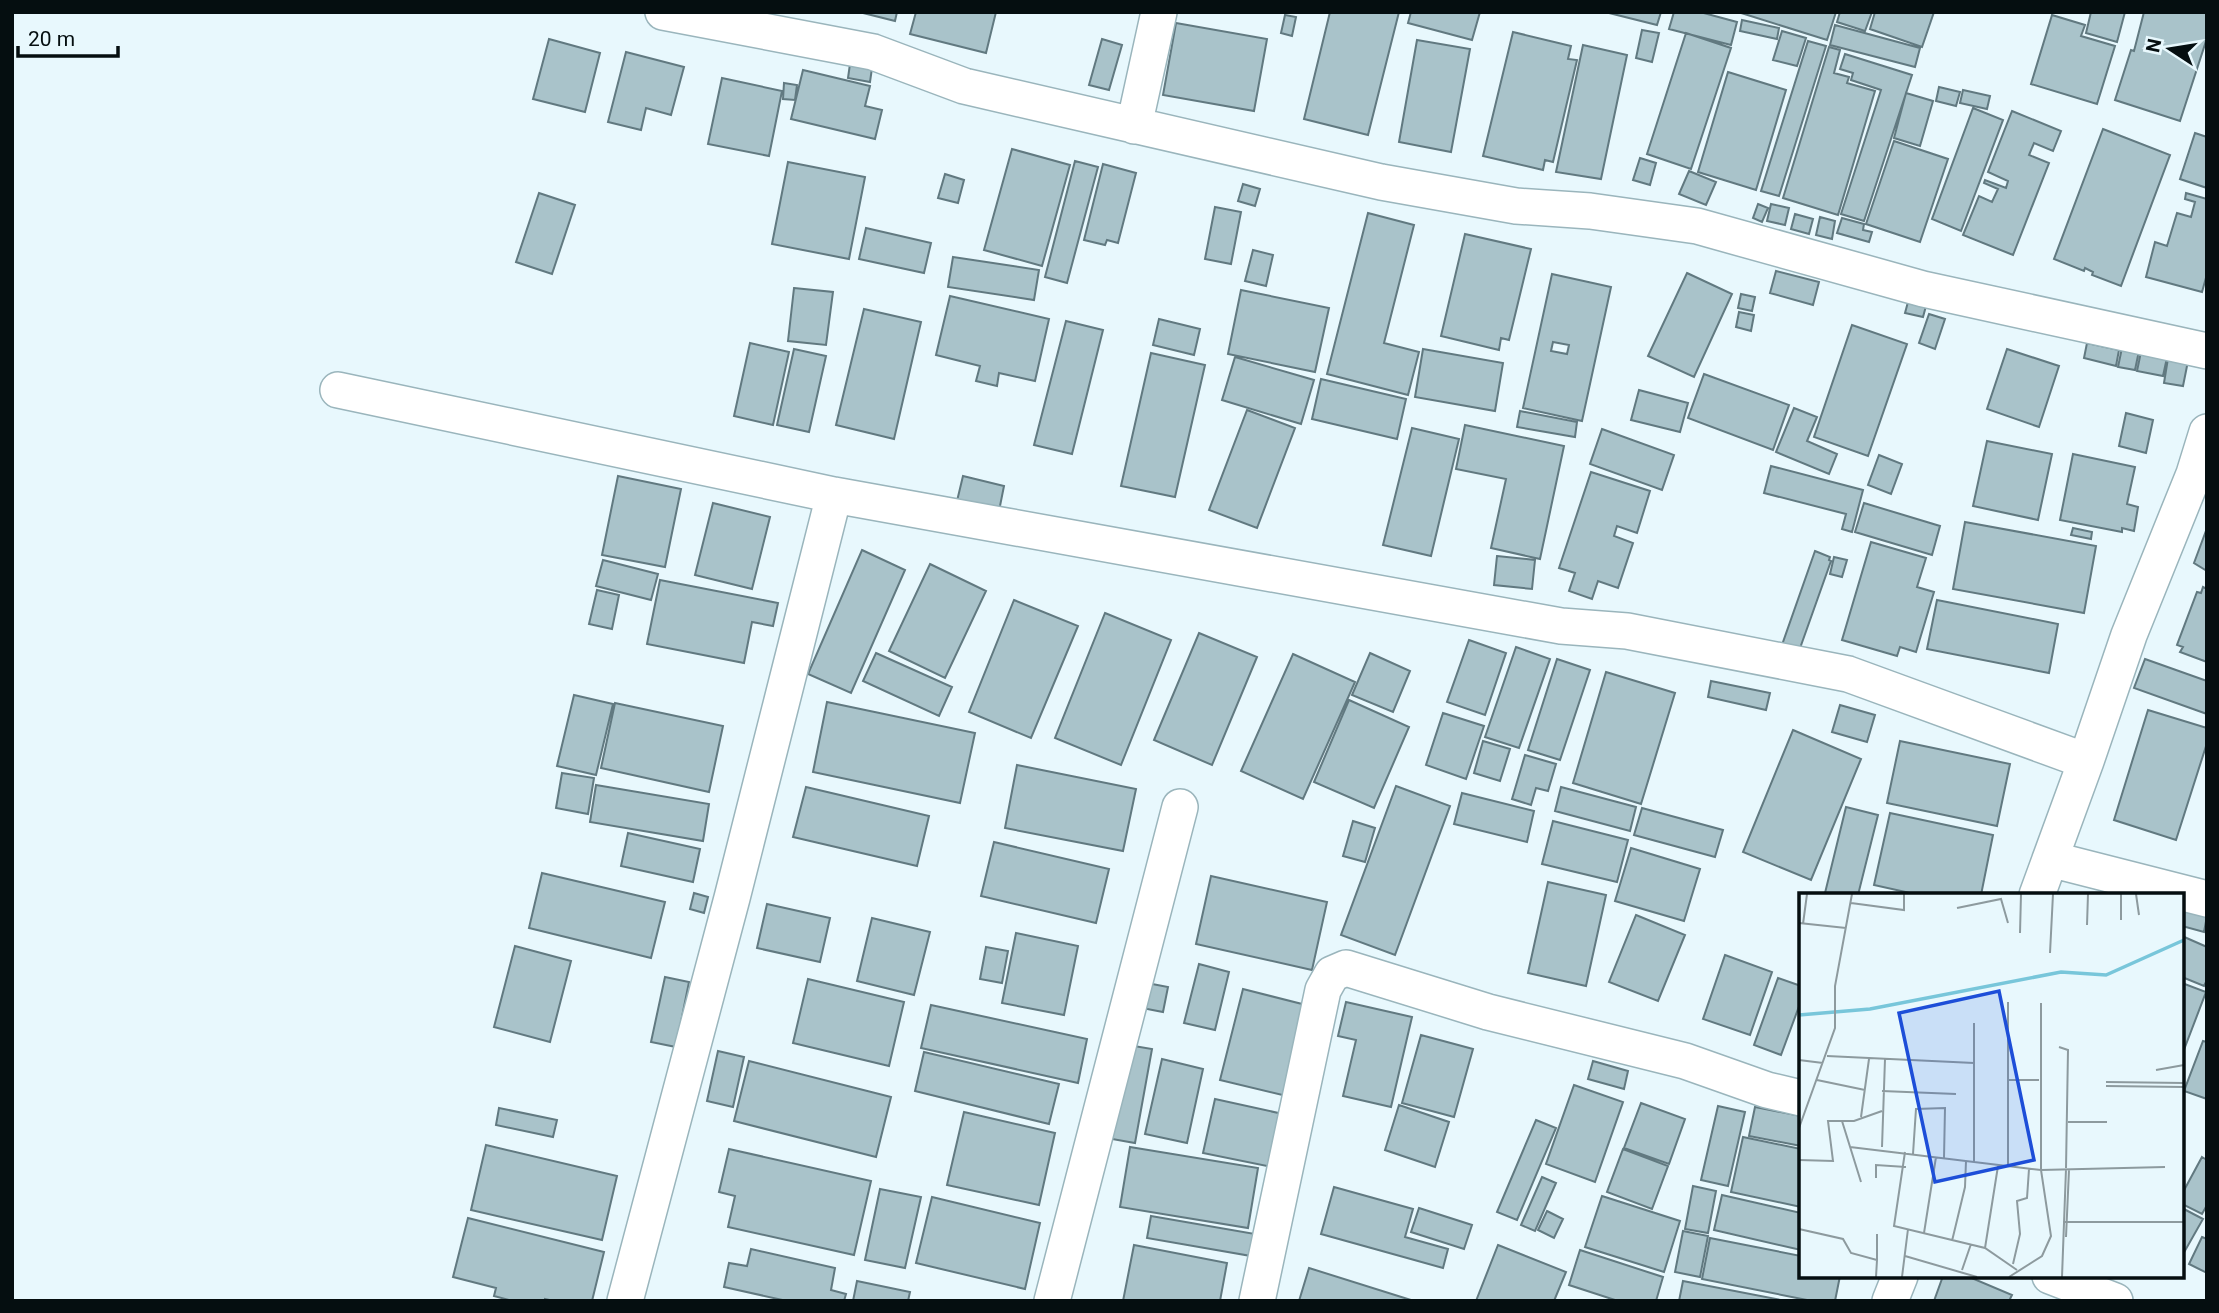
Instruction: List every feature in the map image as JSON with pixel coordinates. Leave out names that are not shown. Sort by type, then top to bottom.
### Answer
[{"type":"street","points":[[663,12],[873,52],[964,86],[1441,194],[1516,206],[1590,211],[1697,226],[1923,289],[2207,351]]},
{"type":"street","points":[[1133,126],[1159,12]]},
{"type":"street","points":[[338,390],[834,495],[1561,626],[1627,631],[1848,674],[2086,761]]},
{"type":"street","points":[[2038,893],[2129,635],[2201,476],[2207,432]]},
{"type":"street","points":[[625,1301],[732,898],[834,495]]},
{"type":"street","points":[[1052,1301],[1180,807]]},
{"type":"street","points":[[2050,859],[2183,893]]},
{"type":"street","points":[[2184,893],[2207,899]]},
{"type":"street","points":[[1257,1301],[1323,990],[1332,974],[1346,968],[1488,1012],[1685,1061],[1767,1090],[1799,1098]]},
{"type":"street","points":[[1890,1301],[1899,1278]]},
{"type":"street","points":[[2055,1278],[2115,1301]]},
{"type":"building","points":[[859,12],[897,12],[895,21]]},
{"type":"building","points":[[916,12],[996,12],[986,53],[910,34]]},
{"type":"building","points":[[1330,12],[1399,12],[1368,135],[1304,119]]},
{"type":"building","points":[[1411,12],[1480,12],[1472,40],[1408,23]]},
{"type":"building","points":[[1605,12],[1661,12],[1657,25]]},
{"type":"building","points":[[1674,12],[1700,12],[1737,22],[1731,45],[1669,29]]},
{"type":"building","points":[[1738,12],[1836,12],[1827,40]]},
{"type":"building","points":[[1840,12],[1872,12],[1865,31],[1837,22]]},
{"type":"building","points":[[1875,12],[1934,12],[1922,47],[1870,29]]},
{"type":"building","points":[[2091,12],[2125,12],[2117,42],[2086,33]]},
{"type":"building","points":[[2144,12],[2207,12],[2207,38],[2180,121],[2115,100],[2131,50],[2134,51]]},
{"type":"building","points":[[1285,15],[1296,17],[1292,36],[1281,33]]},
{"type":"building","points":[[2052,15],[2085,25],[2081,36],[2115,46],[2097,104],[2031,84]]},
{"type":"building","points":[[1742,20],[1779,28],[1777,39],[1740,31]]},
{"type":"building","points":[[1176,23],[1267,39],[1254,111],[1163,95]]},
{"type":"building","points":[[1835,25],[1920,48],[1915,67],[1830,45]]},
{"type":"building","points":[[1642,30],[1659,33],[1652,62],[1636,58]]},
{"type":"building","points":[[1782,31],[1806,38],[1797,66],[1773,60]]},
{"type":"building","points":[[1513,32],[1571,46],[1568,59],[1577,60],[1553,162],[1545,160],[1543,170],[1483,156]]},
{"type":"building","points":[[1686,33],[1731,48],[1691,169],[1647,154]]},
{"type":"building","points":[[549,39],[600,53],[585,112],[533,99]]},
{"type":"building","points":[[1102,39],[1122,45],[1109,90],[1089,85]]},
{"type":"building","points":[[1417,40],[1470,49],[1451,152],[1399,142]]},
{"type":"building","points":[[1808,41],[1826,46],[1779,196],[1761,191]]},
{"type":"building","points":[[1583,45],[1627,55],[1601,179],[1556,172]]},
{"type":"building","points":[[1829,47],[1840,50],[1834,73],[1849,77],[1847,83],[1875,91],[1838,215],[1783,198]]},
{"type":"building","points":[[626,52],[684,67],[671,115],[646,108],[641,130],[608,122]]},
{"type":"building","points":[[1845,54],[1912,75],[1864,221],[1841,214],[1881,90],[1851,80],[1853,73],[1840,69]]},
{"type":"building","points":[[851,57],[873,61],[870,82],[848,78]]},
{"type":"building","points":[[803,70],[870,86],[865,106],[882,110],[875,139],[791,119]]},
{"type":"building","points":[[1728,72],[1786,90],[1756,190],[1698,172]]},
{"type":"building","points":[[722,78],[782,91],[769,156],[708,144]]},
{"type":"building","points":[[784,83],[797,85],[795,100],[783,99]]},
{"type":"building","points":[[1939,87],[1960,92],[1956,106],[1936,101]]},
{"type":"building","points":[[1963,90],[1990,96],[1987,109],[1960,103]]},
{"type":"building","points":[[1906,93],[1933,101],[1920,146],[1894,138]]},
{"type":"building","points":[[1973,108],[2003,120],[1961,231],[1932,219]]},
{"type":"building","points":[[2012,111],[2061,131],[2053,151],[2034,143],[2029,155],[2049,163],[2013,255],[1963,235],[1979,196],[1992,202],[1998,189],[1984,183],[1985,180],[2006,188],[2008,181],[1988,172]]},
{"type":"building","points":[[2103,129],[2170,155],[2121,286],[2092,275],[2093,272],[2085,268],[2084,271],[2054,259]]},
{"type":"building","points":[[2195,133],[2207,137],[2207,188],[2180,179]]},
{"type":"building","points":[[1894,141],[1948,159],[1920,242],[1866,224]]},
{"type":"building","points":[[1012,149],[1070,165],[1042,266],[984,250]]},
{"type":"building","points":[[1640,158],[1656,163],[1650,185],[1633,180]]},
{"type":"building","points":[[1075,161],[1098,167],[1067,283],[1045,277]]},
{"type":"building","points":[[788,162],[865,177],[849,259],[772,244]]},
{"type":"building","points":[[1103,164],[1136,173],[1118,243],[1107,240],[1105,245],[1084,240]]},
{"type":"building","points":[[1689,171],[1716,182],[1706,205],[1679,194]]},
{"type":"building","points":[[945,174],[964,180],[958,203],[938,198]]},
{"type":"building","points":[[1243,184],[1260,189],[1255,206],[1238,201]]},
{"type":"building","points":[[539,193],[575,205],[552,274],[516,262]]},
{"type":"building","points":[[2186,193],[2207,199],[2207,274],[2202,292],[2146,277],[2155,242],[2167,246],[2177,213],[2191,217],[2195,202],[2185,199]]},
{"type":"building","points":[[1758,204],[1768,208],[1762,222],[1753,218]]},
{"type":"building","points":[[1771,204],[1789,208],[1785,225],[1767,221]]},
{"type":"building","points":[[1215,207],[1241,212],[1231,264],[1205,259]]},
{"type":"building","points":[[1368,213],[1414,225],[1384,343],[1419,352],[1408,395],[1327,374]]},
{"type":"building","points":[[1795,214],[1813,219],[1809,234],[1791,229]]},
{"type":"building","points":[[1820,217],[1835,221],[1832,239],[1816,235]]},
{"type":"building","points":[[1842,218],[1864,224],[1863,230],[1872,232],[1869,242],[1837,233]]},
{"type":"building","points":[[866,228],[931,243],[924,273],[859,259]]},
{"type":"building","points":[[1465,234],[1531,249],[1509,340],[1501,338],[1499,350],[1441,336]]},
{"type":"building","points":[[1253,250],[1273,255],[1266,286],[1245,281]]},
{"type":"building","points":[[953,257],[1039,270],[1034,300],[948,287]]},
{"type":"building","points":[[1776,271],[1819,282],[1813,305],[1770,293]]},
{"type":"building","points":[[1687,273],[1732,294],[1694,377],[1648,356]]},
{"type":"building","points":[[1552,274],[1611,287],[1582,421],[1523,408]],"holes":[[[1553,342],[1569,345],[1567,354],[1551,351]]]},
{"type":"building","points":[[794,288],[833,292],[826,345],[788,341]]},
{"type":"building","points":[[1241,290],[1329,308],[1315,372],[1228,354]]},
{"type":"building","points":[[1741,294],[1755,297],[1752,311],[1738,308]]},
{"type":"building","points":[[950,296],[1049,319],[1035,381],[999,373],[997,386],[976,381],[980,366],[936,355]]},
{"type":"building","points":[[1908,302],[1926,306],[1923,317],[1905,313]]},
{"type":"building","points":[[864,309],[921,322],[894,439],[836,425]]},
{"type":"building","points":[[1739,312],[1754,315],[1751,331],[1736,327]]},
{"type":"building","points":[[1929,314],[1945,319],[1935,349],[1919,343]]},
{"type":"building","points":[[1159,319],[1200,329],[1194,355],[1153,345]]},
{"type":"building","points":[[1066,321],[1103,330],[1072,454],[1034,445]]},
{"type":"building","points":[[1852,325],[1907,344],[1868,456],[1814,437]]},
{"type":"building","points":[[750,343],[789,352],[773,425],[734,416]]},
{"type":"building","points":[[2087,343],[2119,350],[2116,366],[2084,358]]},
{"type":"building","points":[[2123,343],[2140,346],[2135,370],[2118,367]]},
{"type":"building","points":[[2142,347],[2168,353],[2163,376],[2137,371]]},
{"type":"building","points":[[794,349],[826,356],[809,432],[777,425]]},
{"type":"building","points":[[1423,349],[1503,363],[1495,411],[1415,397]]},
{"type":"building","points":[[2007,349],[2059,366],[2039,427],[1987,409]]},
{"type":"building","points":[[2169,352],[2189,356],[2183,386],[2164,383]]},
{"type":"building","points":[[1151,353],[1205,365],[1175,497],[1121,486]]},
{"type":"building","points":[[1235,357],[1314,380],[1301,424],[1222,400]]},
{"type":"building","points":[[1704,374],[1789,405],[1773,450],[1688,418]]},
{"type":"building","points":[[1321,379],[1406,399],[1397,439],[1312,419]]},
{"type":"building","points":[[1639,390],[1688,403],[1680,432],[1631,420]]},
{"type":"building","points":[[1794,408],[1817,417],[1807,441],[1837,454],[1829,474],[1776,452]]},
{"type":"building","points":[[1247,410],[1295,428],[1257,528],[1209,510]]},
{"type":"building","points":[[1520,411],[1577,422],[1575,437],[1517,427]]},
{"type":"building","points":[[2126,413],[2153,420],[2146,453],[2119,446]]},
{"type":"building","points":[[1465,425],[1564,446],[1540,559],[1491,548],[1506,479],[1456,469]]},
{"type":"building","points":[[1412,428],[1459,439],[1431,556],[1383,545]]},
{"type":"building","points":[[1602,429],[1674,455],[1662,490],[1590,464]]},
{"type":"building","points":[[1987,441],[2052,454],[2038,520],[1973,506]]},
{"type":"building","points":[[2073,454],[2135,467],[2127,504],[2138,507],[2134,531],[2122,528],[2122,532],[2060,520]]},
{"type":"building","points":[[1879,455],[1902,464],[1891,494],[1868,485]]},
{"type":"building","points":[[1771,466],[1863,490],[1852,532],[1842,529],[1846,514],[1764,493]]},
{"type":"building","points":[[1591,472],[1650,491],[1637,533],[1617,526],[1614,536],[1633,543],[1618,588],[1598,581],[1592,599],[1569,591],[1575,573],[1559,568]]},
{"type":"building","points":[[618,476],[681,489],[665,567],[602,555]]},
{"type":"building","points":[[963,476],[1004,486],[999,511],[957,501]]},
{"type":"building","points":[[713,503],[770,517],[752,589],[695,575]]},
{"type":"building","points":[[1864,503],[1940,526],[1932,555],[1855,532]]},
{"type":"building","points":[[1965,522],[2096,546],[2084,613],[1953,589]]},
{"type":"building","points":[[2073,528],[2092,532],[2091,539],[2071,535]]},
{"type":"building","points":[[2207,528],[2207,571],[2194,563]]},
{"type":"building","points":[[1871,542],[1926,558],[1917,587],[1934,592],[1916,652],[1900,647],[1897,656],[1842,640]]},
{"type":"building","points":[[862,550],[905,570],[851,693],[808,674]]},
{"type":"building","points":[[1815,551],[1830,557],[1831,561],[1799,651],[1782,645]]},
{"type":"building","points":[[1497,556],[1535,560],[1532,589],[1494,585]]},
{"type":"building","points":[[1834,557],[1847,560],[1842,577],[1830,574]]},
{"type":"building","points":[[603,560],[658,574],[651,600],[596,586]]},
{"type":"building","points":[[930,564],[986,591],[945,678],[889,651]]},
{"type":"building","points":[[660,580],[778,603],[773,626],[752,622],[744,663],[647,644]]},
{"type":"building","points":[[2203,587],[2207,589],[2207,662],[2180,652],[2183,647],[2177,645],[2197,592],[2201,593]]},
{"type":"building","points":[[597,590],[619,595],[612,629],[589,624]]},
{"type":"building","points":[[1014,600],[1078,626],[1031,738],[969,712]]},
{"type":"building","points":[[1937,600],[2058,624],[2049,673],[1927,649]]},
{"type":"building","points":[[1105,613],[1171,640],[1121,765],[1055,738]]},
{"type":"building","points":[[1199,633],[1257,657],[1212,765],[1154,740]]},
{"type":"building","points":[[1469,640],[1506,653],[1485,715],[1447,702]]},
{"type":"building","points":[[1516,647],[1550,659],[1519,748],[1485,737]]},
{"type":"building","points":[[876,653],[952,687],[939,716],[863,681]]},
{"type":"building","points":[[1370,653],[1410,671],[1393,712],[1352,695]]},
{"type":"building","points":[[1293,654],[1355,682],[1303,799],[1241,771]]},
{"type":"building","points":[[1557,659],[1590,670],[1560,760],[1528,750]]},
{"type":"building","points":[[2145,659],[2207,681],[2207,714],[2134,688]]},
{"type":"building","points":[[1606,672],[1675,693],[1641,804],[1573,783]]},
{"type":"building","points":[[1711,681],[1770,693],[1766,710],[1708,697]]},
{"type":"building","points":[[574,695],[613,704],[596,775],[557,766]]},
{"type":"building","points":[[1349,700],[1409,727],[1374,808],[1314,782]]},
{"type":"building","points":[[827,702],[975,733],[960,803],[813,772]]},
{"type":"building","points":[[615,703],[723,726],[709,792],[601,768]]},
{"type":"building","points":[[1840,705],[1875,715],[1867,742],[1832,732]]},
{"type":"building","points":[[2148,710],[2207,728],[2207,743],[2176,840],[2114,820]]},
{"type":"building","points":[[1443,713],[1484,726],[1466,779],[1426,765]]},
{"type":"building","points":[[1793,730],[1861,759],[1811,880],[1743,852]]},
{"type":"building","points":[[1483,741],[1510,749],[1500,781],[1474,773]]},
{"type":"building","points":[[1900,741],[2010,764],[1997,826],[1887,803]]},
{"type":"building","points":[[1525,755],[1556,764],[1548,791],[1536,788],[1531,805],[1512,799]]},
{"type":"building","points":[[1017,765],[1136,789],[1123,851],[1005,828]]},
{"type":"building","points":[[562,773],[594,778],[588,814],[556,808]]},
{"type":"building","points":[[596,785],[709,804],[703,841],[590,822]]},
{"type":"building","points":[[1396,786],[1450,806],[1395,955],[1341,935]]},
{"type":"building","points":[[806,787],[929,816],[917,866],[793,837]]},
{"type":"building","points":[[1561,787],[1636,807],[1630,831],[1555,811]]},
{"type":"building","points":[[1462,793],[1534,811],[1527,842],[1454,824]]},
{"type":"building","points":[[1846,807],[1878,815],[1858,893],[1825,893]]},
{"type":"building","points":[[1642,808],[1723,830],[1715,857],[1634,835]]},
{"type":"building","points":[[1890,813],[1993,835],[1981,893],[1910,893],[1874,885]]},
{"type":"building","points":[[1353,821],[1375,828],[1365,862],[1343,856]]},
{"type":"building","points":[[1553,821],[1628,840],[1617,882],[1542,864]]},
{"type":"building","points":[[628,833],[700,849],[693,882],[621,866]]},
{"type":"building","points":[[994,842],[1109,869],[1096,923],[981,896]]},
{"type":"building","points":[[1631,848],[1700,869],[1684,921],[1615,901]]},
{"type":"building","points":[[542,873],[665,902],[651,958],[529,928]]},
{"type":"building","points":[[1211,876],[1327,902],[1312,970],[1196,944]]},
{"type":"building","points":[[1548,882],[1606,895],[1586,986],[1528,973]]},
{"type":"building","points":[[694,893],[708,897],[704,913],[690,909]]},
{"type":"building","points":[[767,904],[830,918],[820,962],[757,948]]},
{"type":"building","points":[[2184,910],[2207,916],[2204,932],[2184,927]]},
{"type":"building","points":[[1636,915],[1685,935],[1658,1001],[1609,982]]},
{"type":"building","points":[[872,918],[930,932],[914,995],[857,981]]},
{"type":"building","points":[[1016,933],[1078,946],[1064,1015],[1002,1003]]},
{"type":"building","points":[[2184,937],[2207,947],[2207,980],[2204,986],[2184,978]]},
{"type":"building","points":[[515,946],[571,961],[550,1042],[494,1027]]},
{"type":"building","points":[[986,947],[1008,951],[1002,983],[980,979]]},
{"type":"building","points":[[1725,955],[1772,972],[1750,1035],[1703,1019]]},
{"type":"building","points":[[1199,964],[1229,972],[1215,1030],[1184,1023]]},
{"type":"building","points":[[665,977],[689,982],[676,1047],[651,1042]]},
{"type":"building","points":[[1778,978],[1799,985],[1799,1006],[1781,1055],[1754,1045]]},
{"type":"building","points":[[808,979],[904,1002],[889,1066],[793,1043]]},
{"type":"building","points":[[1147,983],[1168,987],[1163,1012],[1142,1008]]},
{"type":"building","points":[[2184,984],[2206,992],[2184,1050]]},
{"type":"building","points":[[1243,989],[1314,1007],[1291,1097],[1220,1080]]},
{"type":"building","points":[[1346,1002],[1412,1017],[1391,1107],[1343,1096],[1356,1040],[1338,1036]]},
{"type":"building","points":[[931,1005],[1087,1039],[1078,1083],[921,1048]]},
{"type":"building","points":[[1421,1035],[1473,1049],[1454,1117],[1402,1103]]},
{"type":"building","points":[[2203,1041],[2207,1042],[2207,1099],[2184,1091]]},
{"type":"building","points":[[1128,1045],[1152,1049],[1135,1143],[1112,1139]]},
{"type":"building","points":[[718,1051],[744,1057],[733,1107],[707,1101]]},
{"type":"building","points":[[924,1052],[1059,1084],[1049,1124],[915,1091]]},
{"type":"building","points":[[1162,1059],[1203,1069],[1187,1143],[1145,1134]]},
{"type":"building","points":[[749,1061],[891,1097],[876,1157],[734,1121]]},
{"type":"building","points":[[1593,1061],[1628,1071],[1624,1089],[1588,1079]]},
{"type":"building","points":[[1574,1085],[1623,1102],[1595,1182],[1546,1164]]},
{"type":"building","points":[[1215,1099],[1283,1114],[1272,1167],[1203,1153]]},
{"type":"building","points":[[1641,1103],[1685,1119],[1669,1164],[1624,1148]]},
{"type":"building","points":[[1399,1105],[1449,1122],[1435,1167],[1385,1150]]},
{"type":"building","points":[[1718,1106],[1745,1112],[1728,1186],[1701,1180]]},
{"type":"building","points":[[1755,1107],[1799,1116],[1799,1146],[1749,1136]]},
{"type":"building","points":[[499,1108],[557,1120],[553,1137],[496,1125]]},
{"type":"building","points":[[964,1112],[1055,1133],[1039,1205],[947,1185]]},
{"type":"building","points":[[1536,1120],[1556,1128],[1517,1220],[1497,1212]]},
{"type":"building","points":[[1743,1137],[1799,1149],[1799,1207],[1731,1192]]},
{"type":"building","points":[[486,1145],[617,1176],[602,1240],[471,1210]]},
{"type":"building","points":[[1130,1147],[1258,1168],[1248,1228],[1120,1207]]},
{"type":"building","points":[[729,1149],[871,1181],[854,1255],[728,1227],[735,1196],[719,1192]]},
{"type":"building","points":[[1623,1149],[1668,1166],[1652,1209],[1607,1192]]},
{"type":"building","points":[[2202,1157],[2207,1160],[2207,1205],[2202,1214],[2184,1205],[2184,1190]]},
{"type":"building","points":[[1542,1177],[1556,1183],[1535,1231],[1521,1225]]},
{"type":"building","points":[[1693,1186],[1716,1191],[1708,1233],[1685,1229]]},
{"type":"building","points":[[1334,1187],[1413,1209],[1405,1237],[1448,1249],[1443,1268],[1321,1234]]},
{"type":"building","points":[[880,1189],[921,1197],[905,1268],[865,1260]]},
{"type":"building","points":[[1722,1195],[1799,1213],[1799,1250],[1714,1230]]},
{"type":"building","points":[[1602,1196],[1680,1221],[1664,1272],[1585,1247]]},
{"type":"building","points":[[932,1197],[1040,1223],[1025,1289],[916,1263]]},
{"type":"building","points":[[1419,1208],[1472,1225],[1464,1249],[1411,1232]]},
{"type":"building","points":[[2184,1209],[2203,1219],[2184,1252]]},
{"type":"building","points":[[1547,1211],[1563,1219],[1554,1238],[1538,1230]]},
{"type":"building","points":[[1151,1216],[1255,1234],[1251,1256],[1147,1238]]},
{"type":"building","points":[[468,1218],[604,1252],[592,1301],[513,1301],[494,1296],[496,1288],[453,1277]]},
{"type":"building","points":[[1683,1231],[1708,1236],[1700,1277],[1675,1272]]},
{"type":"building","points":[[2202,1237],[2207,1239],[2207,1273],[2189,1264]]},
{"type":"building","points":[[1710,1238],[1799,1256],[1799,1278],[1840,1278],[1835,1301],[1812,1301],[1702,1279]]},
{"type":"building","points":[[1134,1245],[1227,1263],[1220,1301],[1123,1301]]},
{"type":"building","points":[[1498,1245],[1566,1272],[1554,1301],[1476,1301]]},
{"type":"building","points":[[751,1249],[835,1268],[831,1290],[846,1294],[844,1301],[787,1301],[724,1287],[729,1263],[747,1266]]},
{"type":"building","points":[[1580,1250],[1663,1277],[1656,1301],[1618,1301],[1569,1285]]},
{"type":"building","points":[[1309,1268],[1411,1300],[1411,1301],[1299,1301]]},
{"type":"building","points":[[1942,1278],[1972,1278],[2012,1295],[2009,1301],[1934,1301]]},
{"type":"building","points":[[857,1281],[910,1292],[908,1301],[853,1301]]},
{"type":"building","points":[[1683,1281],[1786,1301],[1679,1301]]}]
